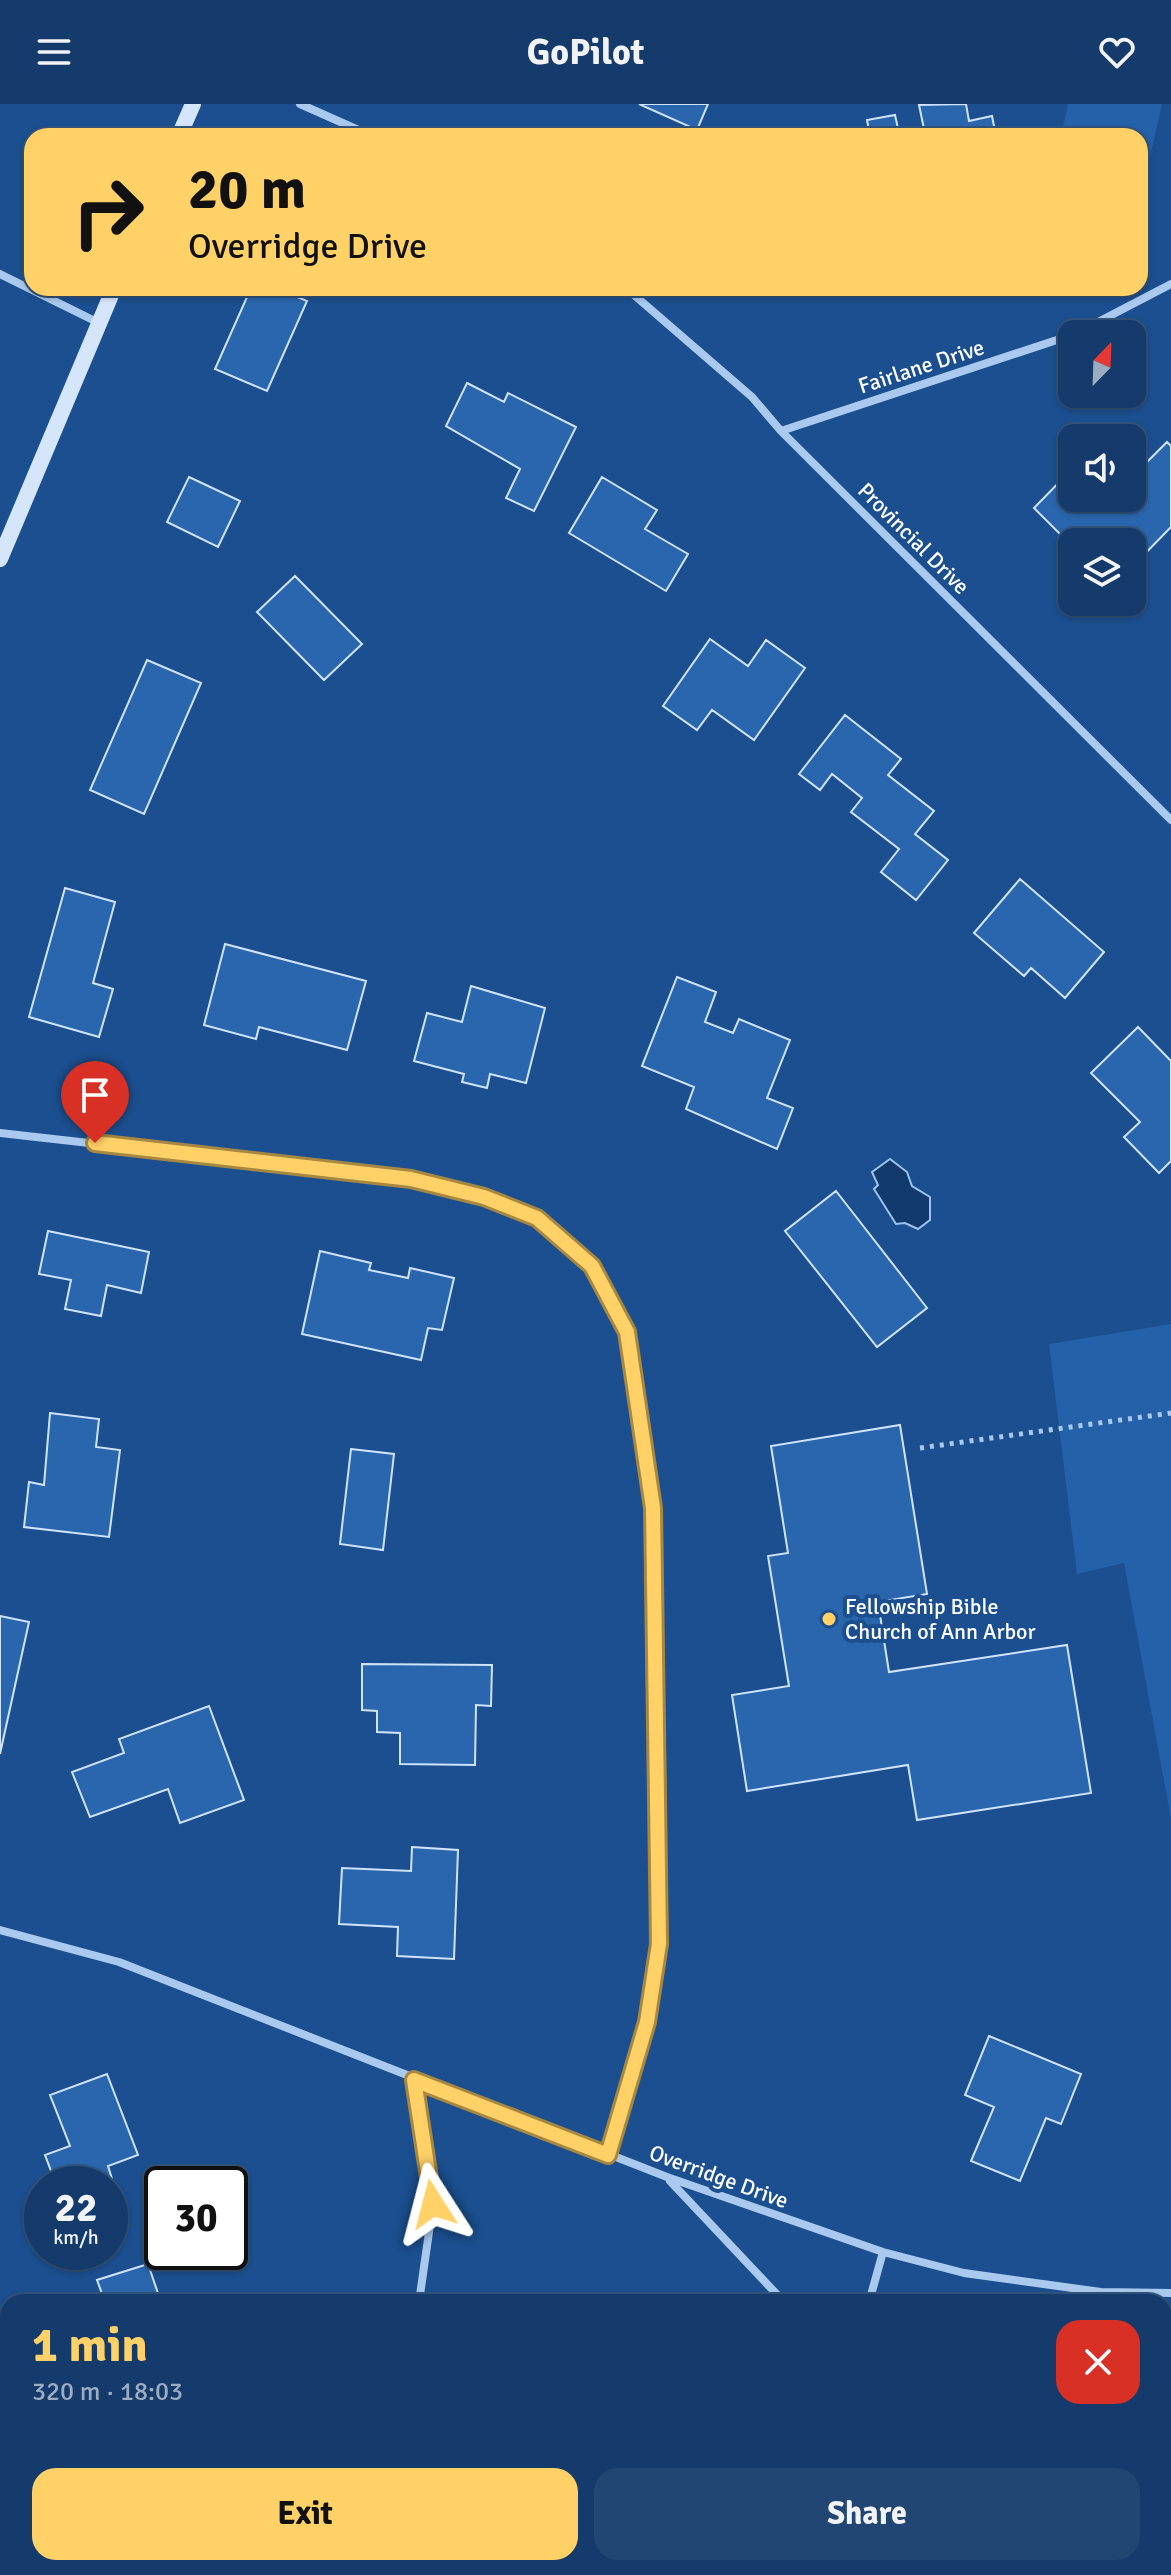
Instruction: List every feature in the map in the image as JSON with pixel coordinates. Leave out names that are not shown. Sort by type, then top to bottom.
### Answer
[{"type":"street","points":[[182,128],[193,104]]},
{"type":"street","points":[[300,104],[354,128]]},
{"type":"street","points":[[0,274],[24,286]]},
{"type":"street","name":"Fairlane Drive","points":[[1148,296],[1171,284]]},
{"type":"street","points":[[44,296],[99,323]]},
{"type":"street","points":[[0,559],[111,296]]},
{"type":"street","name":"Provincial Drive","points":[[635,296],[752,397],[781,431],[1171,820]]},
{"type":"street","name":"Fairlane Drive","points":[[1101,320],[1148,296]]},
{"type":"street","name":"Fairlane Drive","points":[[781,431],[1058,339]]},
{"type":"street","points":[[0,1133],[411,1179],[484,1197],[537,1218],[592,1266],[627,1332],[653,1508],[659,1742],[659,1944],[647,2022],[608,2155]]},
{"type":"street","name":"Overridge Drive","points":[[0,1930],[119,1962],[608,2155],[883,2252],[995,2278],[1101,2292],[1171,2293]]},
{"type":"street","points":[[414,2080],[433,2204],[420,2294]]},
{"type":"street","points":[[667,2177],[777,2294]]},
{"type":"street","points":[[871,2294],[883,2252]]},
{"type":"path","points":[[920,1448],[1171,1413]]},
{"type":"shaded area","points":[[1068,104],[1162,104],[1148,166],[1148,128],[1063,128]]},
{"type":"shaded area","points":[[890,1159],[907,1172],[912,1186],[930,1197],[930,1220],[918,1229],[905,1223],[896,1224],[874,1189],[878,1185],[872,1172]]},
{"type":"shaded area","points":[[1171,1324],[1171,1819],[1124,1563],[1077,1574],[1049,1344]]},
{"type":"building","points":[[639,104],[708,104],[698,128]]},
{"type":"building","points":[[966,104],[969,121],[992,116],[994,128],[924,128],[919,105]]},
{"type":"building","points":[[895,115],[898,128],[868,128],[867,120]]},
{"type":"building","points":[[247,296],[295,296],[307,301],[267,391],[215,369]]},
{"type":"building","points":[[467,383],[504,402],[508,393],[576,427],[534,511],[506,498],[520,469],[446,426]]},
{"type":"building","points":[[1167,442],[1171,446],[1171,527],[1146,553],[1146,528],[1058,528],[1058,532],[1034,508],[1058,483],[1058,512],[1146,512],[1146,463]]},
{"type":"building","points":[[189,477],[240,501],[218,547],[167,522]]},
{"type":"building","points":[[602,477],[657,510],[645,529],[688,554],[666,591],[569,533]]},
{"type":"building","points":[[295,576],[362,644],[324,680],[257,612]]},
{"type":"building","points":[[710,639],[748,666],[766,640],[805,668],[754,740],[712,710],[697,730],[663,706]]},
{"type":"building","points":[[147,660],[201,683],[144,814],[90,790]]},
{"type":"building","points":[[845,715],[901,759],[888,775],[934,811],[915,834],[948,860],[916,900],[881,872],[899,849],[851,812],[862,798],[832,774],[820,790],[799,774]]},
{"type":"building","points":[[1020,879],[1104,952],[1065,998],[1031,968],[1024,976],[974,933]]},
{"type":"building","points":[[65,888],[115,902],[93,983],[113,989],[99,1037],[29,1017]]},
{"type":"building","points":[[225,944],[366,981],[347,1050],[259,1027],[256,1039],[204,1025]]},
{"type":"building","points":[[677,977],[716,992],[705,1022],[733,1033],[739,1019],[790,1040],[767,1098],[793,1108],[777,1149],[686,1109],[694,1087],[642,1066]]},
{"type":"building","points":[[471,986],[545,1008],[526,1083],[490,1074],[487,1088],[462,1082],[464,1074],[414,1061],[427,1013],[462,1022]]},
{"type":"building","points":[[1138,1027],[1171,1061],[1171,1161],[1159,1173],[1124,1137],[1140,1122],[1091,1073]]},
{"type":"building","points":[[836,1191],[927,1308],[877,1347],[785,1231]]},
{"type":"building","points":[[48,1231],[149,1252],[141,1293],[107,1285],[101,1316],[65,1309],[71,1280],[39,1274]]},
{"type":"building","points":[[320,1251],[371,1263],[369,1270],[408,1278],[410,1268],[454,1278],[442,1330],[428,1328],[421,1360],[302,1334]]},
{"type":"building","points":[[50,1413],[99,1419],[96,1447],[120,1450],[109,1537],[24,1527],[29,1482],[44,1485]]},
{"type":"building","name":"Fellowship Bible Church of Ann Arbor","points":[[900,1425],[927,1594],[878,1602],[889,1672],[1067,1645],[1091,1793],[917,1820],[908,1765],[747,1791],[732,1695],[789,1686],[768,1556],[788,1553],[771,1446]]},
{"type":"building","points":[[351,1449],[394,1454],[383,1550],[340,1544]]},
{"type":"building","points":[[0,1616],[29,1622],[0,1754]]},
{"type":"building","points":[[362,1664],[492,1665],[491,1706],[476,1705],[475,1765],[400,1764],[400,1733],[377,1732],[377,1711],[362,1710]]},
{"type":"building","points":[[209,1706],[244,1800],[180,1823],[168,1789],[90,1817],[72,1772],[124,1753],[119,1739]]},
{"type":"building","points":[[412,1847],[458,1850],[454,1959],[397,1956],[398,1927],[339,1924],[342,1868],[411,1871]]},
{"type":"building","points":[[989,2036],[1081,2074],[1061,2124],[1046,2118],[1020,2181],[971,2161],[994,2107],[965,2095]]},
{"type":"building","points":[[107,2074],[138,2155],[108,2166],[49,2166],[45,2155],[70,2146],[50,2095]]},
{"type":"building","points":[[144,2265],[144,2270],[150,2270],[158,2294],[102,2294],[97,2280]]},
{"type":"place","name":"Fellowship Bible Church of Ann Arbor","points":[[829,1619]]},
{"type":"route","points":[[95,1143],[411,1179],[484,1197],[537,1218],[592,1266],[627,1332],[653,1508],[659,1742],[659,1944],[647,2022],[608,2155],[414,2080],[433,2204]]}]
